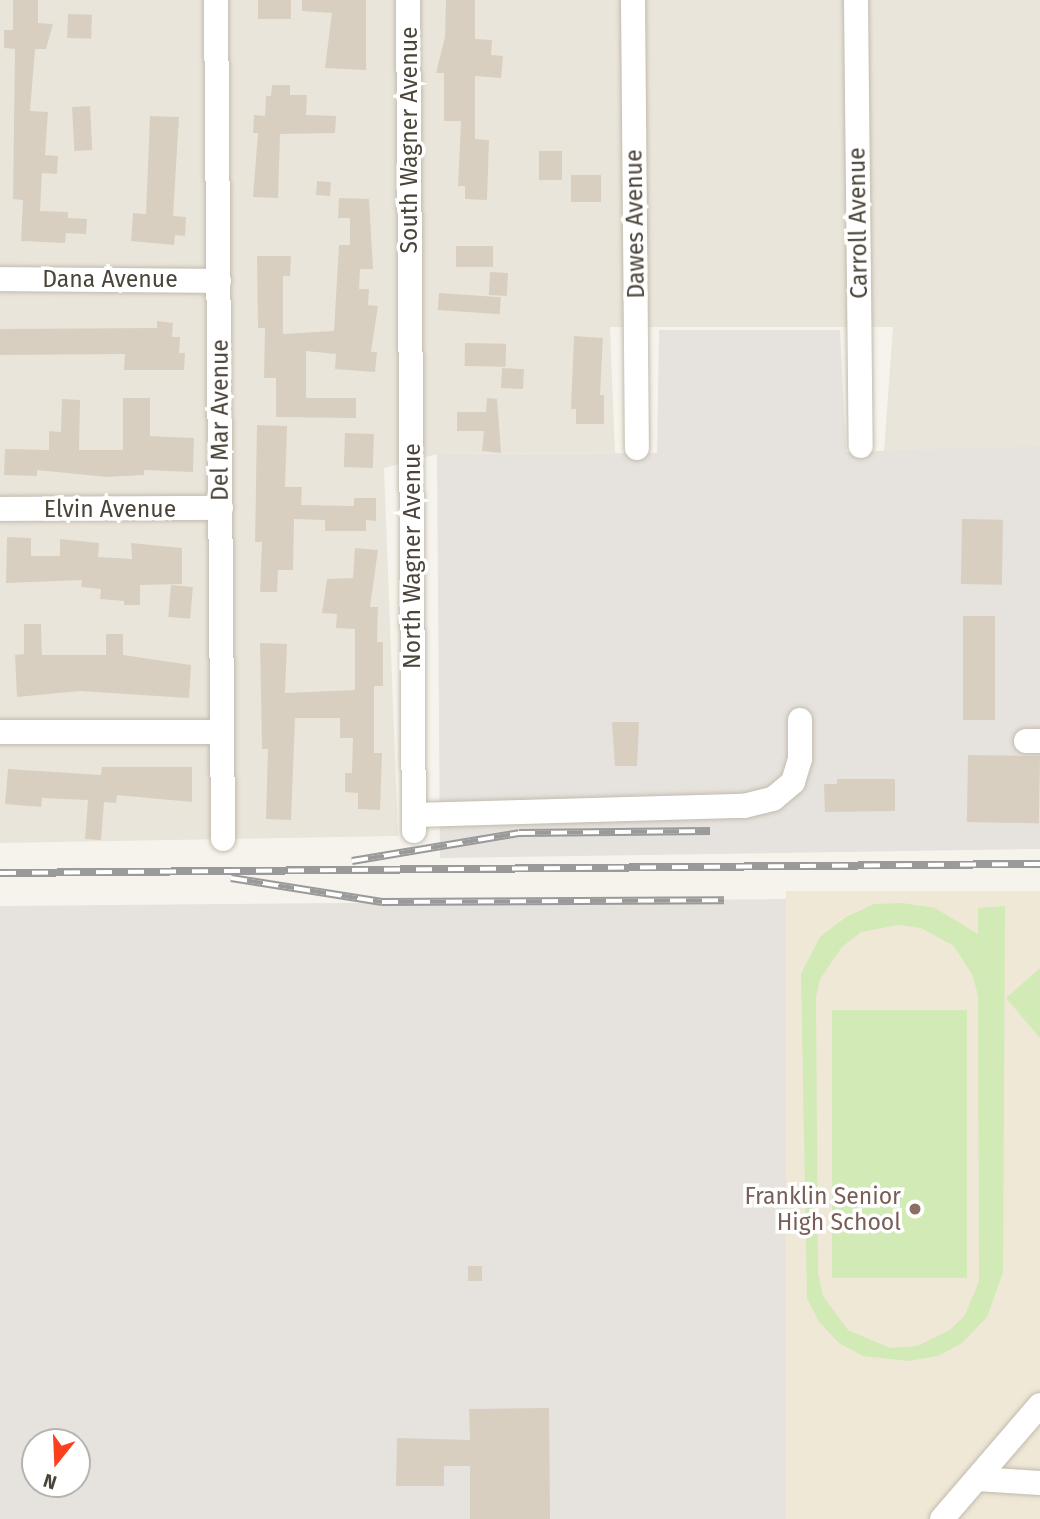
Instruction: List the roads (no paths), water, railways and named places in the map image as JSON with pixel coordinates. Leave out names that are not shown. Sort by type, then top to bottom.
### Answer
[{"type":"street","name":"Del Mar Avenue","points":[[216,0],[223,839]]},
{"type":"street","name":"South Wagner Avenue","points":[[408,0],[410,280]]},
{"type":"street","name":"Dawes Avenue","points":[[632,0],[636,448]]},
{"type":"street","name":"Carroll Avenue","points":[[856,0],[861,446]]},
{"type":"street","name":"Dana Avenue","points":[[0,279],[219,281]]},
{"type":"street","name":"North Wagner Avenue","points":[[410,280],[414,823],[744,806],[773,799],[793,782],[800,759],[800,720]]},
{"type":"street","name":"Elvin Avenue","points":[[0,509],[221,509]]},
{"type":"street","points":[[0,732],[222,732]]},
{"type":"street","points":[[942,1519],[1040,1405]]},
{"type":"street","points":[[977,1479],[1040,1483]]},
{"type":"railway","points":[[352,861],[519,833],[710,831]]},
{"type":"railway","points":[[0,873],[1040,864]]},
{"type":"railway","points":[[231,878],[382,902],[724,900]]},
{"type":"place","name":"Franklin Senior High School","points":[[915,1209]]}]
